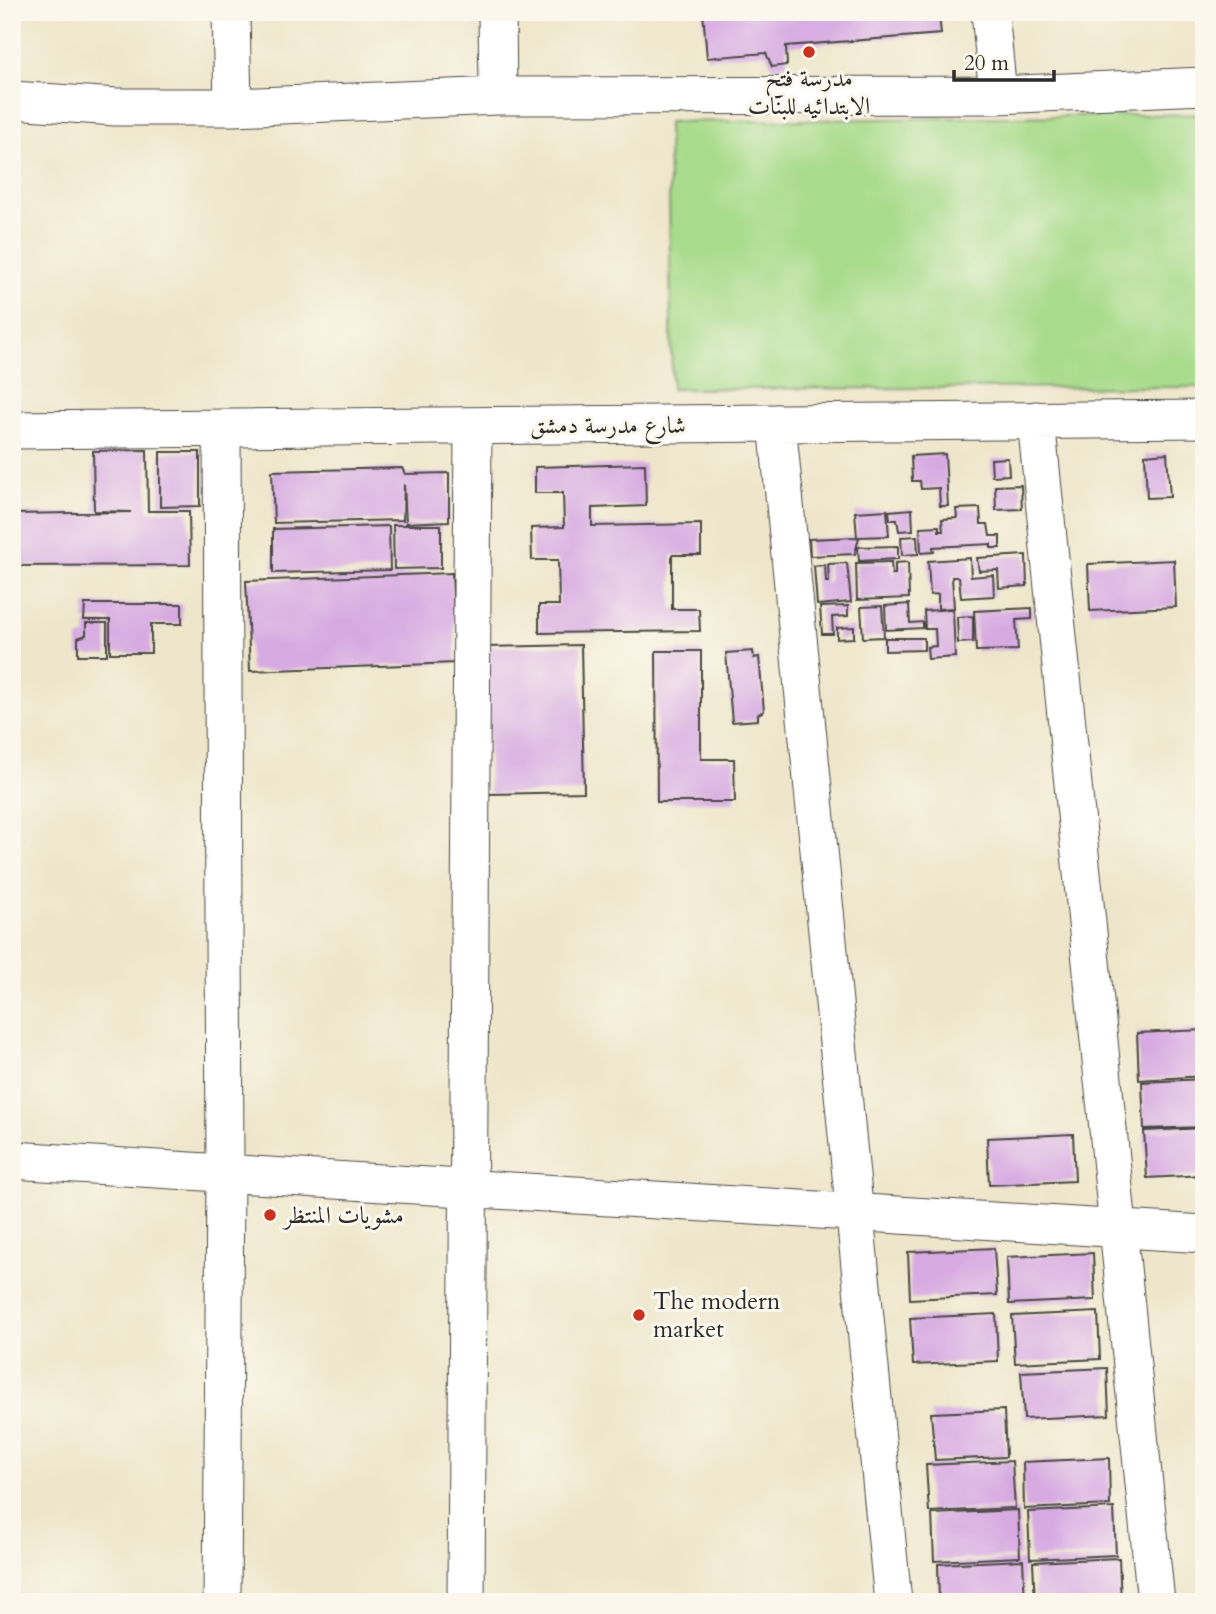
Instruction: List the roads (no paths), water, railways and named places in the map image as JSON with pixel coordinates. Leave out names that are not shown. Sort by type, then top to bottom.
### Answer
[{"type":"street","points":[[231,12],[233,107]]},
{"type":"street","points":[[496,12],[498,96]]},
{"type":"street","points":[[990,12],[998,95]]},
{"type":"street","points":[[12,100],[116,107],[233,107],[498,96],[998,95],[1204,86]]},
{"type":"street","name":"شارع مدرسة دمشق","points":[[12,430],[1204,419]]},
{"type":"street","points":[[1036,421],[1156,1602]]},
{"type":"street","points":[[777,423],[893,1602]]},
{"type":"street","points":[[466,1602],[473,426]]},
{"type":"street","points":[[222,428],[225,1173],[222,1602]]},
{"type":"street","points":[[12,1160],[1204,1234]]},
{"type":"place","name":"مدرسة فتح الابتدائيه للبنات","points":[[809,52]]},
{"type":"place","name":"مشويات المنتظر","points":[[270,1215]]},
{"type":"place","name":"The modern market","points":[[639,1315]]}]
